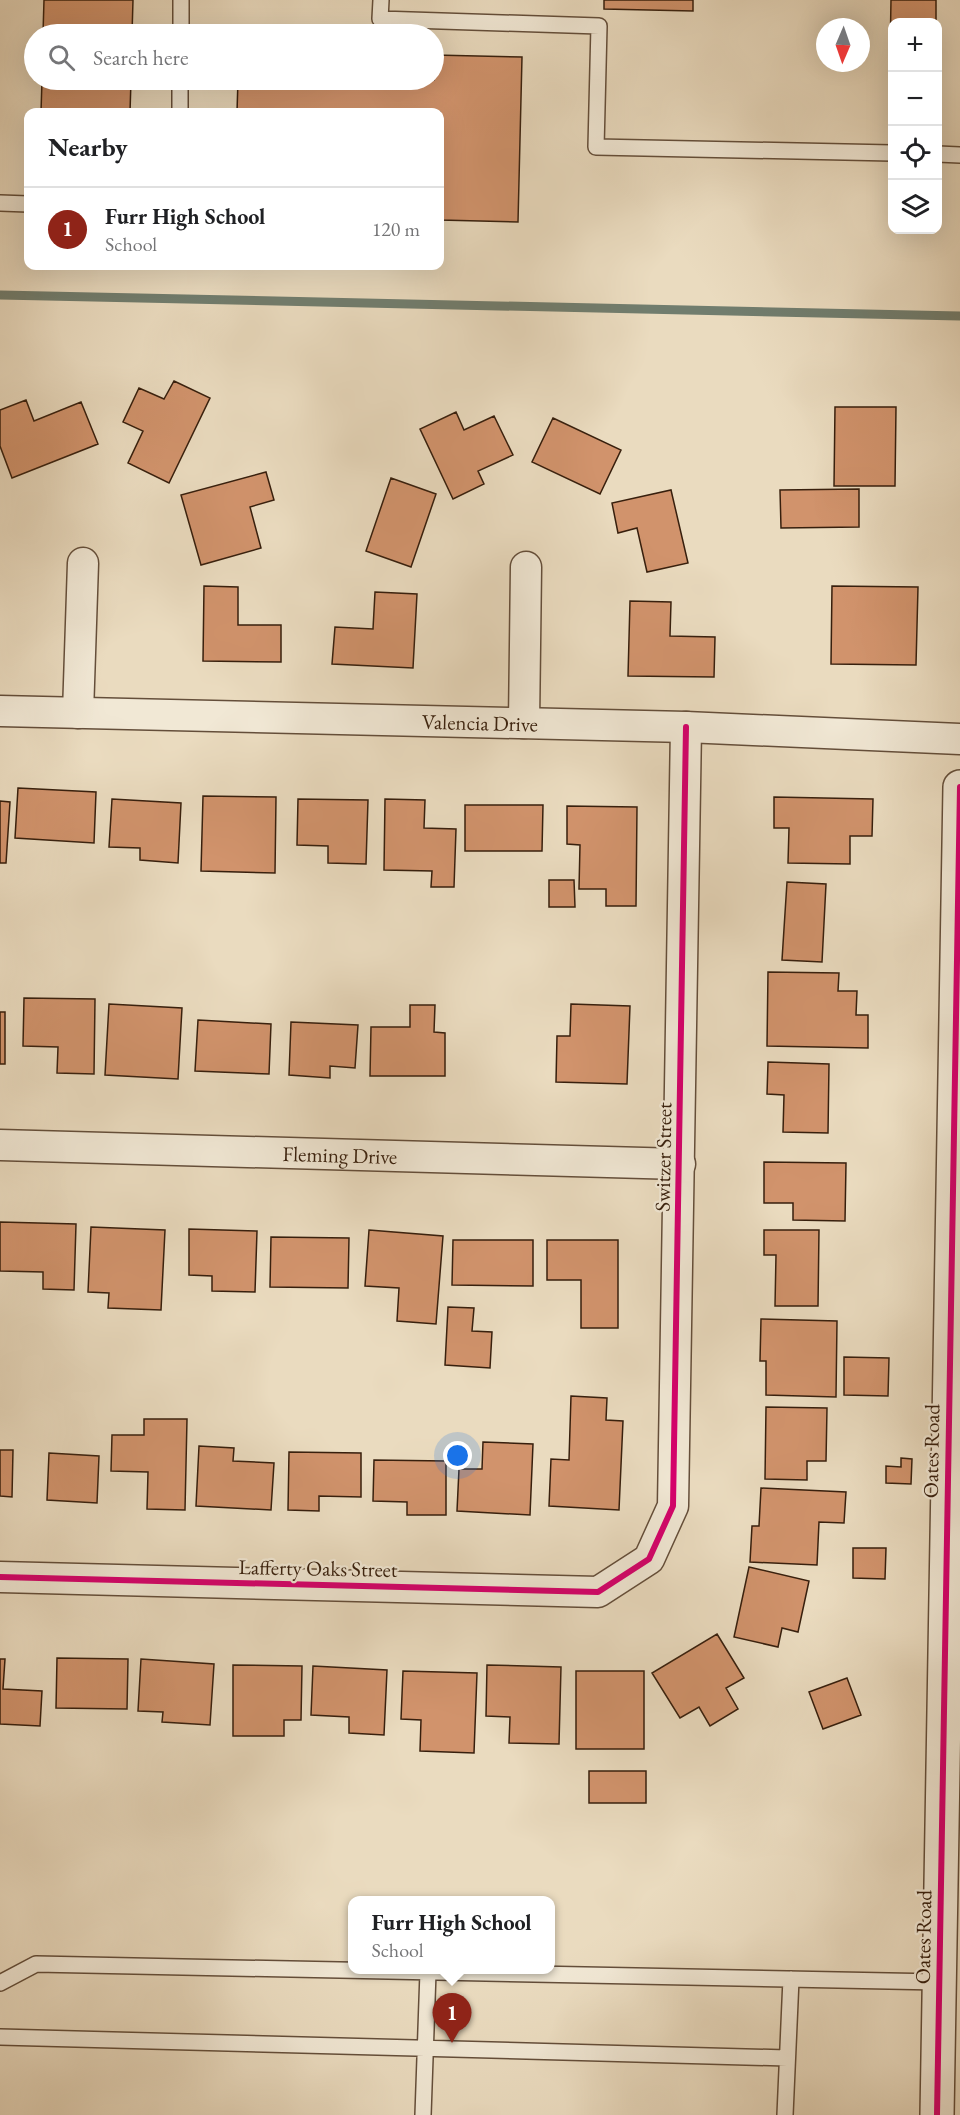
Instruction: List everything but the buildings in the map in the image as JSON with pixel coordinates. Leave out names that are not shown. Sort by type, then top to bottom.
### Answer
[{"type":"street","points":[[78,713],[83,563]]},
{"type":"street","points":[[524,723],[526,567]]},
{"type":"street","name":"Valencia Drive","points":[[0,711],[686,727],[960,739]]},
{"type":"street","name":"Switzer Street","points":[[629,1572],[649,1559],[673,1506],[686,727]]},
{"type":"street","name":"Oates Road","points":[[938,2115],[960,788]]},
{"type":"street","name":"Fleming Drive","points":[[0,1145],[680,1164]]},
{"type":"street","name":"Lafferty Oaks Street","points":[[0,1576],[598,1592],[629,1572]]},
{"type":"lane","points":[[181,0],[181,24]]},
{"type":"lane","points":[[381,0],[380,19],[599,26],[596,147],[888,153]]},
{"type":"lane","points":[[180,90],[180,108]]},
{"type":"lane","points":[[942,154],[960,155]]},
{"type":"lane","points":[[0,203],[24,204]]},
{"type":"lane","points":[[0,1983],[36,1964],[348,1970]]},
{"type":"lane","points":[[423,2115],[428,1974]]},
{"type":"lane","points":[[532,1974],[939,1982]]},
{"type":"lane","points":[[785,2115],[791,1979]]},
{"type":"lane","points":[[0,2037],[787,2058]]},
{"type":"waterway","points":[[0,295],[960,316]]},
{"type":"cycle path","points":[[0,1577],[598,1592],[649,1559],[673,1506],[686,727]]},
{"type":"cycle path","points":[[937,2115],[960,787]]},
{"type":"place","name":"Furr High School","points":[[452,2043]]}]
